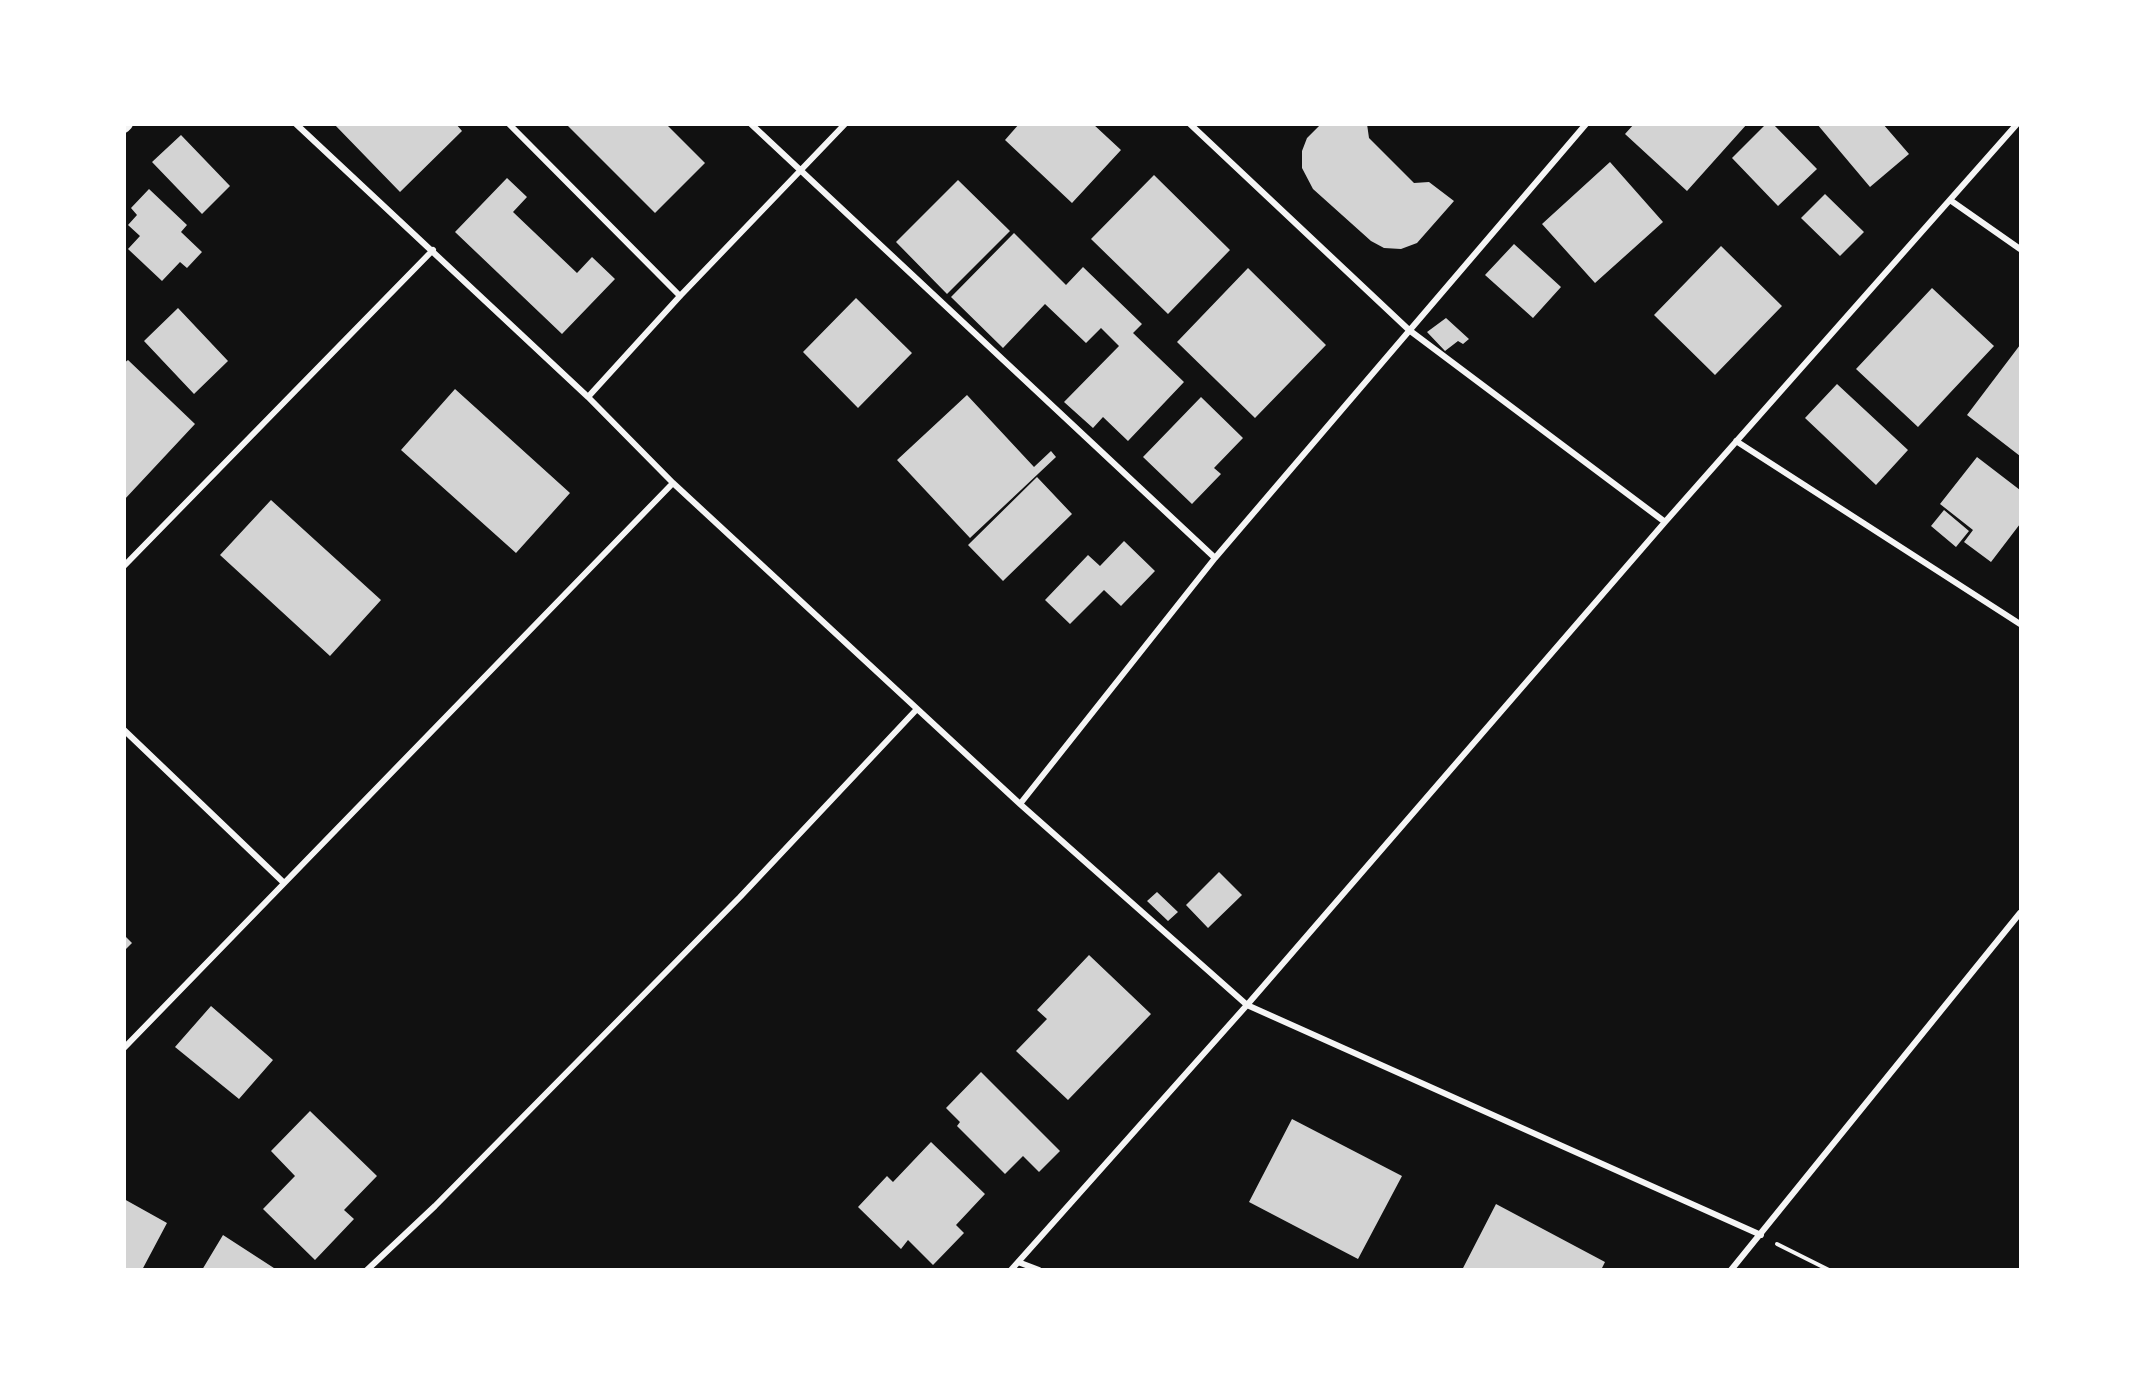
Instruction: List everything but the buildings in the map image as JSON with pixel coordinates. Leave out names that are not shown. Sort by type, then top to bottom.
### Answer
[{"type":"street","points":[[296,124],[588,397],[673,483],[1020,804],[1247,1005],[1761,1235]]},
{"type":"street","points":[[509,124],[680,296]]},
{"type":"street","points":[[751,124],[1215,558]]},
{"type":"street","points":[[588,397],[680,296],[845,124]]},
{"type":"street","points":[[1190,124],[1409,330],[1665,522]]},
{"type":"street","points":[[1020,804],[1215,558],[1586,124]]},
{"type":"street","points":[[1011,1269],[1247,1005],[1665,522],[2017,124]]},
{"type":"street","points":[[1950,200],[2020,249]]},
{"type":"street","points":[[124,566],[433,250]]},
{"type":"street","points":[[1736,441],[2020,624]]},
{"type":"street","points":[[124,1048],[673,483]]},
{"type":"street","points":[[367,1269],[435,1206],[740,897],[917,709]]},
{"type":"street","points":[[124,730],[283,882]]},
{"type":"street","points":[[1731,1269],[1761,1235],[2020,913]]},
{"type":"street","points":[[1018,1262],[1039,1269]]},
{"type":"path","points":[[1761,1235],[1829,1269]]}]
